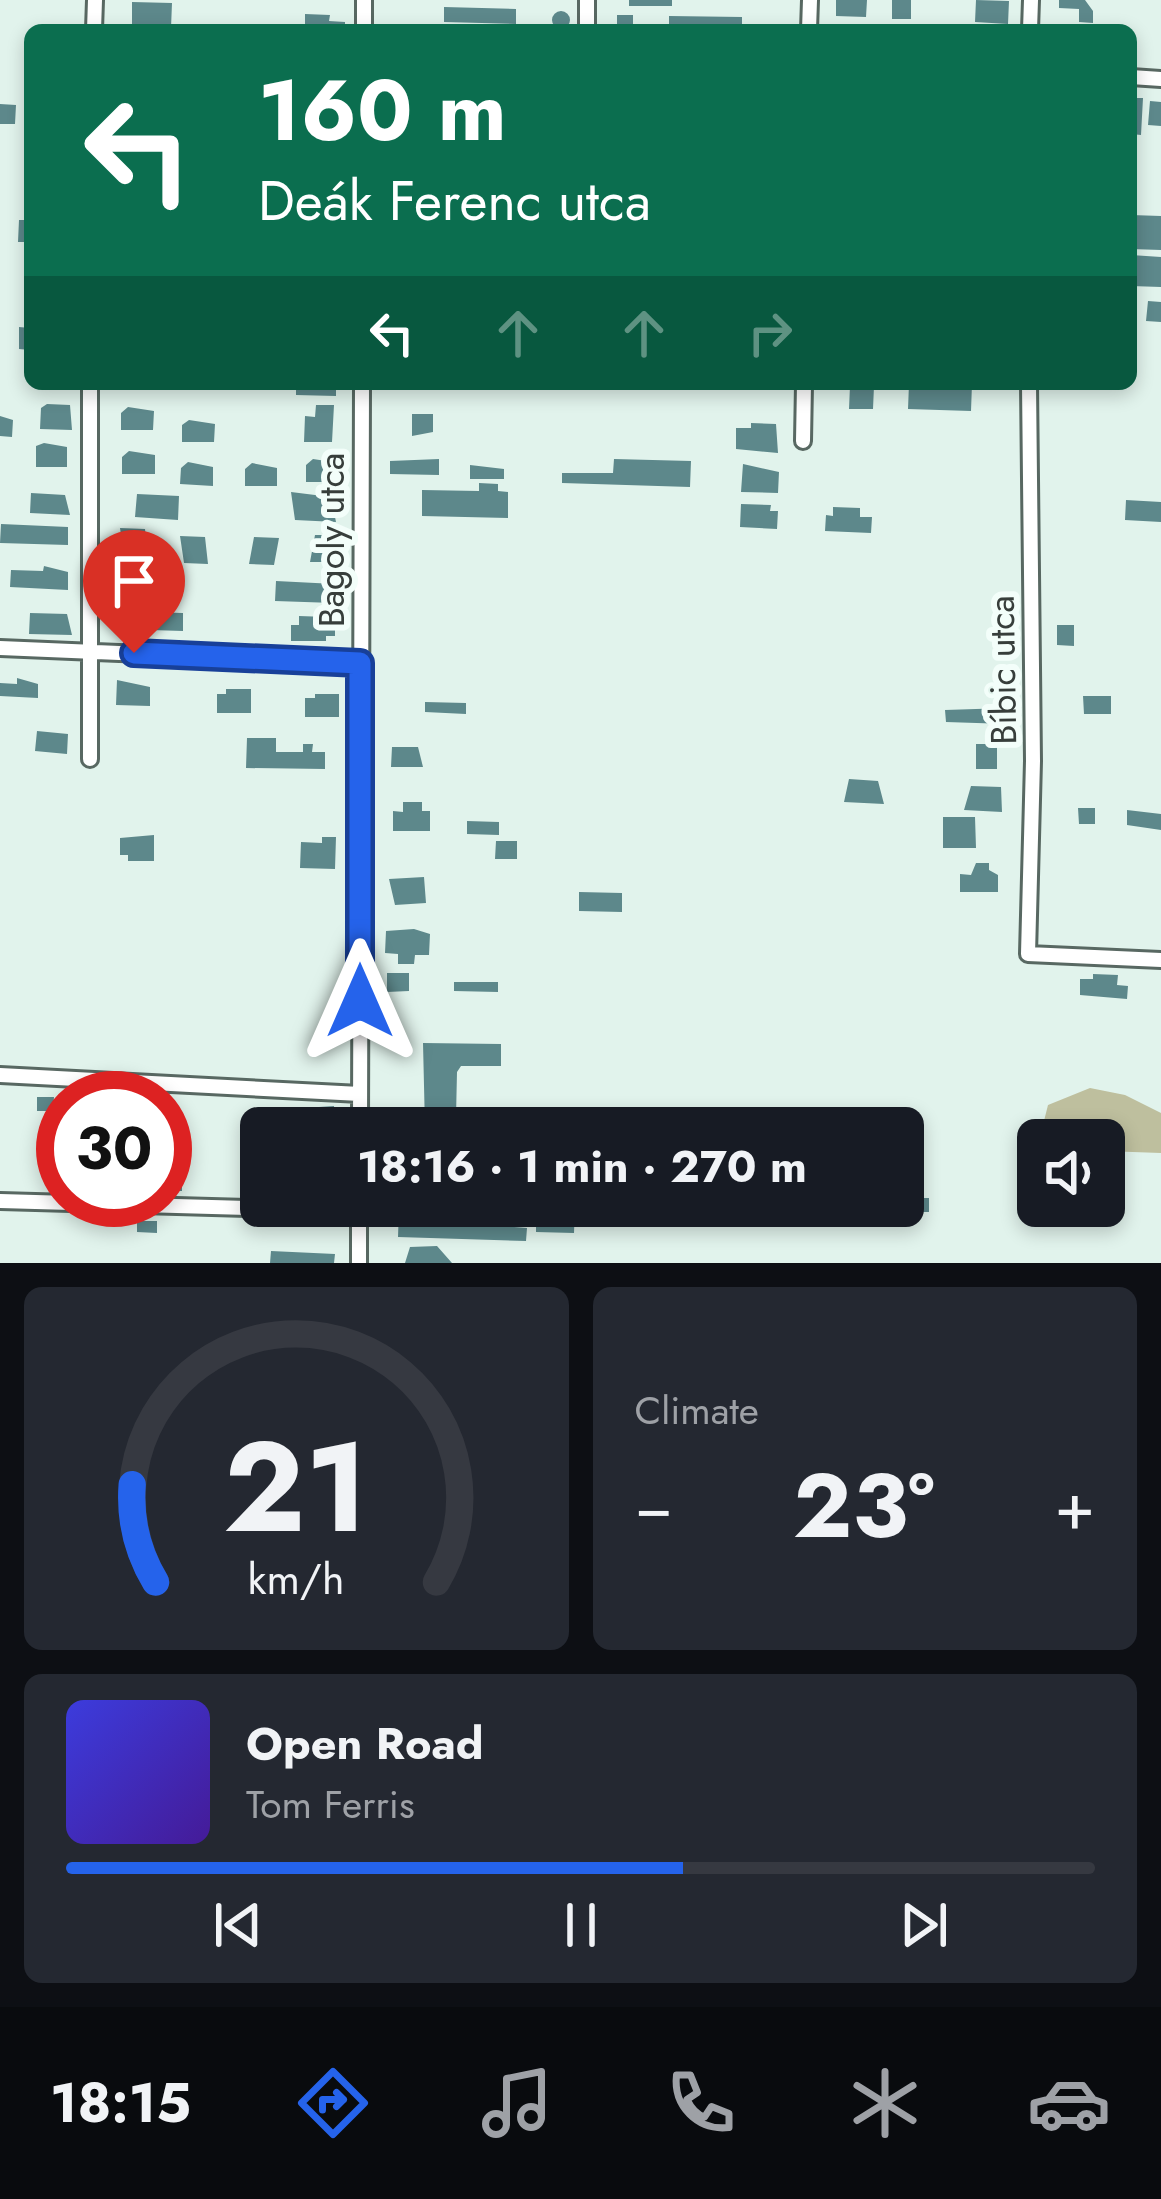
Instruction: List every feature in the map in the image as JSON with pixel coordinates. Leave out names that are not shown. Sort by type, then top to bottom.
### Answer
[{"type":"street","points":[[90,390],[90,759]]},
{"type":"street","name":"Bagoly utca","points":[[360,1107],[362,390]]},
{"type":"street","points":[[803,441],[804,390]]},
{"type":"street","name":"Bíbic utca","points":[[1029,390],[1033,761],[1028,954],[1161,960]]},
{"type":"street","points":[[0,648],[360,663]]},
{"type":"street","points":[[0,1076],[360,1094]]},
{"type":"street","points":[[0,1201],[240,1206]]},
{"type":"street","points":[[359,1227],[359,1263]]},
{"type":"green space","points":[[1090,1088],[1125,1095],[1161,1113],[1161,1153],[1125,1152],[1125,1119],[1044,1119],[1048,1105]]},
{"type":"building","points":[[629,0],[672,0],[672,6],[629,6]]},
{"type":"building","points":[[836,0],[867,0],[866,17],[836,16]]},
{"type":"building","points":[[892,0],[911,0],[911,19],[892,19]]},
{"type":"building","points":[[976,0],[1009,1],[1008,24],[975,22]]},
{"type":"building","points":[[1059,0],[1085,0],[1093,11],[1093,23],[1079,22],[1079,9],[1059,8]]},
{"type":"building","points":[[132,2],[172,3],[171,24],[132,24]]},
{"type":"building","points":[[444,7],[516,9],[516,24],[444,22]]},
{"type":"building","points":[[554,13],[568,13],[569,24],[553,24]]},
{"type":"building","points":[[305,14],[330,15],[329,21],[345,22],[345,24],[305,24]]},
{"type":"building","points":[[617,15],[633,15],[633,24],[617,24]]},
{"type":"building","points":[[669,16],[742,17],[742,24],[669,24]]},
{"type":"building","points":[[1137,98],[1143,98],[1141,135],[1137,135]]},
{"type":"building","points":[[1150,101],[1161,102],[1161,126],[1148,125]]},
{"type":"building","points":[[0,104],[16,105],[15,124],[0,124]]},
{"type":"building","points":[[1137,215],[1161,216],[1161,250],[1137,249]]},
{"type":"building","points":[[19,220],[24,220],[24,242],[18,242]]},
{"type":"building","points":[[1137,255],[1161,257],[1161,287],[1137,286]]},
{"type":"building","points":[[1148,301],[1161,302],[1161,322],[1146,321]]},
{"type":"building","points":[[19,327],[24,327],[24,349],[19,349]]},
{"type":"building","points":[[296,390],[336,390],[336,396],[296,395]]},
{"type":"building","points":[[850,390],[874,390],[873,409],[849,409]]},
{"type":"building","points":[[909,390],[972,390],[971,411],[908,409]]},
{"type":"building","points":[[70,405],[72,430],[40,429],[41,408]]},
{"type":"building","points":[[316,405],[334,405],[332,442],[304,442],[305,416],[315,417]]},
{"type":"building","points":[[128,407],[154,411],[153,430],[121,430],[121,413]]},
{"type":"building","points":[[412,414],[433,414],[433,432],[412,436]]},
{"type":"building","points":[[0,416],[13,420],[12,437],[0,436]]},
{"type":"building","points":[[189,420],[215,424],[214,442],[182,442],[182,425]]},
{"type":"building","points":[[751,423],[776,424],[778,453],[736,449],[736,428],[751,428]]},
{"type":"building","points":[[36,446],[67,447],[67,467],[36,467]]},
{"type":"building","points":[[129,451],[155,455],[155,474],[122,474],[122,457]]},
{"type":"building","points":[[313,459],[339,463],[339,482],[306,482],[306,465]]},
{"type":"building","points":[[439,459],[439,475],[390,474],[390,461]]},
{"type":"building","points":[[614,459],[691,461],[690,487],[562,483],[562,473],[613,473]]},
{"type":"building","points":[[188,462],[213,467],[213,486],[180,484],[181,468]]},
{"type":"building","points":[[252,463],[277,468],[277,486],[245,486],[245,469]]},
{"type":"building","points":[[743,464],[779,472],[778,493],[741,492]]},
{"type":"building","points":[[470,465],[504,469],[504,479],[470,479]]},
{"type":"building","points":[[479,483],[498,484],[498,491],[508,492],[508,518],[422,516],[422,490],[479,491]]},
{"type":"building","points":[[291,492],[331,497],[336,522],[295,520]]},
{"type":"building","points":[[31,493],[65,495],[70,515],[30,513]]},
{"type":"building","points":[[137,494],[179,496],[178,520],[135,517]]},
{"type":"building","points":[[1126,500],[1161,502],[1161,522],[1125,520]]},
{"type":"building","points":[[741,504],[771,505],[770,511],[778,511],[777,529],[740,527]]},
{"type":"building","points":[[833,507],[860,508],[860,517],[872,517],[871,533],[825,531],[826,515],[833,516]]},
{"type":"building","points":[[1,524],[68,527],[68,545],[0,543]]},
{"type":"building","points":[[120,528],[145,529],[148,556],[124,555]]},
{"type":"building","points":[[315,535],[340,535],[335,562],[310,562]]},
{"type":"building","points":[[180,536],[205,537],[208,564],[184,563]]},
{"type":"building","points":[[254,537],[279,538],[274,565],[249,564]]},
{"type":"building","points":[[44,566],[68,572],[68,590],[10,587],[11,570],[43,571]]},
{"type":"building","points":[[118,567],[176,576],[176,595],[117,592]]},
{"type":"building","points":[[276,581],[335,584],[334,603],[275,601]]},
{"type":"building","points":[[119,611],[183,613],[183,631],[118,629]]},
{"type":"building","points":[[30,613],[67,614],[72,635],[29,634]]},
{"type":"building","points":[[299,616],[327,617],[327,622],[335,623],[335,636],[326,636],[326,641],[291,641],[291,625],[299,625]]},
{"type":"building","points":[[1057,625],[1074,625],[1074,646],[1057,645]]},
{"type":"building","points":[[17,678],[38,684],[38,698],[0,696],[0,683],[17,684]]},
{"type":"building","points":[[117,680],[150,687],[150,706],[116,705]]},
{"type":"building","points":[[226,689],[251,689],[251,713],[217,713],[217,694],[226,694]]},
{"type":"building","points":[[315,694],[339,694],[339,717],[305,717],[305,698],[315,698]]},
{"type":"building","points":[[1083,696],[1111,696],[1111,714],[1084,714]]},
{"type":"building","points":[[425,702],[466,703],[466,714],[425,712]]},
{"type":"building","points":[[1007,708],[1007,724],[946,722],[945,710]]},
{"type":"building","points":[[37,731],[68,734],[67,754],[35,751]]},
{"type":"building","points":[[247,738],[276,738],[276,752],[303,752],[303,744],[313,744],[312,752],[325,752],[325,769],[246,768]]},
{"type":"building","points":[[976,744],[997,744],[997,769],[976,769]]},
{"type":"building","points":[[392,747],[418,747],[423,767],[391,767]]},
{"type":"building","points":[[849,779],[878,781],[884,804],[844,802]]},
{"type":"building","points":[[971,786],[1001,787],[1002,812],[964,810]]},
{"type":"building","points":[[403,802],[422,802],[422,811],[430,811],[430,831],[393,831],[393,811],[403,812]]},
{"type":"building","points":[[1078,808],[1095,808],[1095,824],[1079,824]]},
{"type":"building","points":[[1127,810],[1161,814],[1161,830],[1127,825]]},
{"type":"building","points":[[943,817],[975,817],[976,848],[943,848]]},
{"type":"building","points":[[467,821],[499,822],[499,835],[467,834]]},
{"type":"building","points":[[154,835],[154,861],[128,861],[128,855],[120,855],[120,838]]},
{"type":"building","points":[[322,837],[336,837],[335,869],[300,868],[301,842],[322,843]]},
{"type":"building","points":[[496,841],[517,841],[517,859],[495,859]]},
{"type":"building","points":[[976,863],[989,863],[989,870],[998,875],[998,892],[960,892],[960,874],[971,875]]},
{"type":"building","points":[[424,877],[426,903],[395,905],[389,879]]},
{"type":"building","points":[[579,892],[622,893],[622,912],[579,911]]},
{"type":"building","points":[[414,929],[430,934],[429,955],[415,955],[414,964],[398,964],[398,954],[385,953],[386,931]]},
{"type":"building","points":[[387,973],[409,973],[409,991],[387,992]]},
{"type":"building","points":[[1093,974],[1118,975],[1117,985],[1128,986],[1127,999],[1080,995],[1080,979],[1093,979]]},
{"type":"building","points":[[454,982],[498,982],[498,992],[454,991]]},
{"type":"building","points":[[423,1043],[501,1044],[501,1066],[461,1066],[456,1107],[425,1107]]},
{"type":"building","points":[[137,1227],[157,1227],[157,1233],[137,1232]]},
{"type":"building","points":[[398,1227],[527,1228],[526,1241],[398,1237]]},
{"type":"building","points":[[536,1227],[574,1227],[574,1233],[536,1232]]},
{"type":"building","points":[[437,1246],[452,1263],[405,1263],[410,1247]]},
{"type":"building","points":[[271,1251],[335,1254],[334,1263],[270,1263]]},
{"type":"route","points":[[134,653],[360,663],[360,1001]]}]
